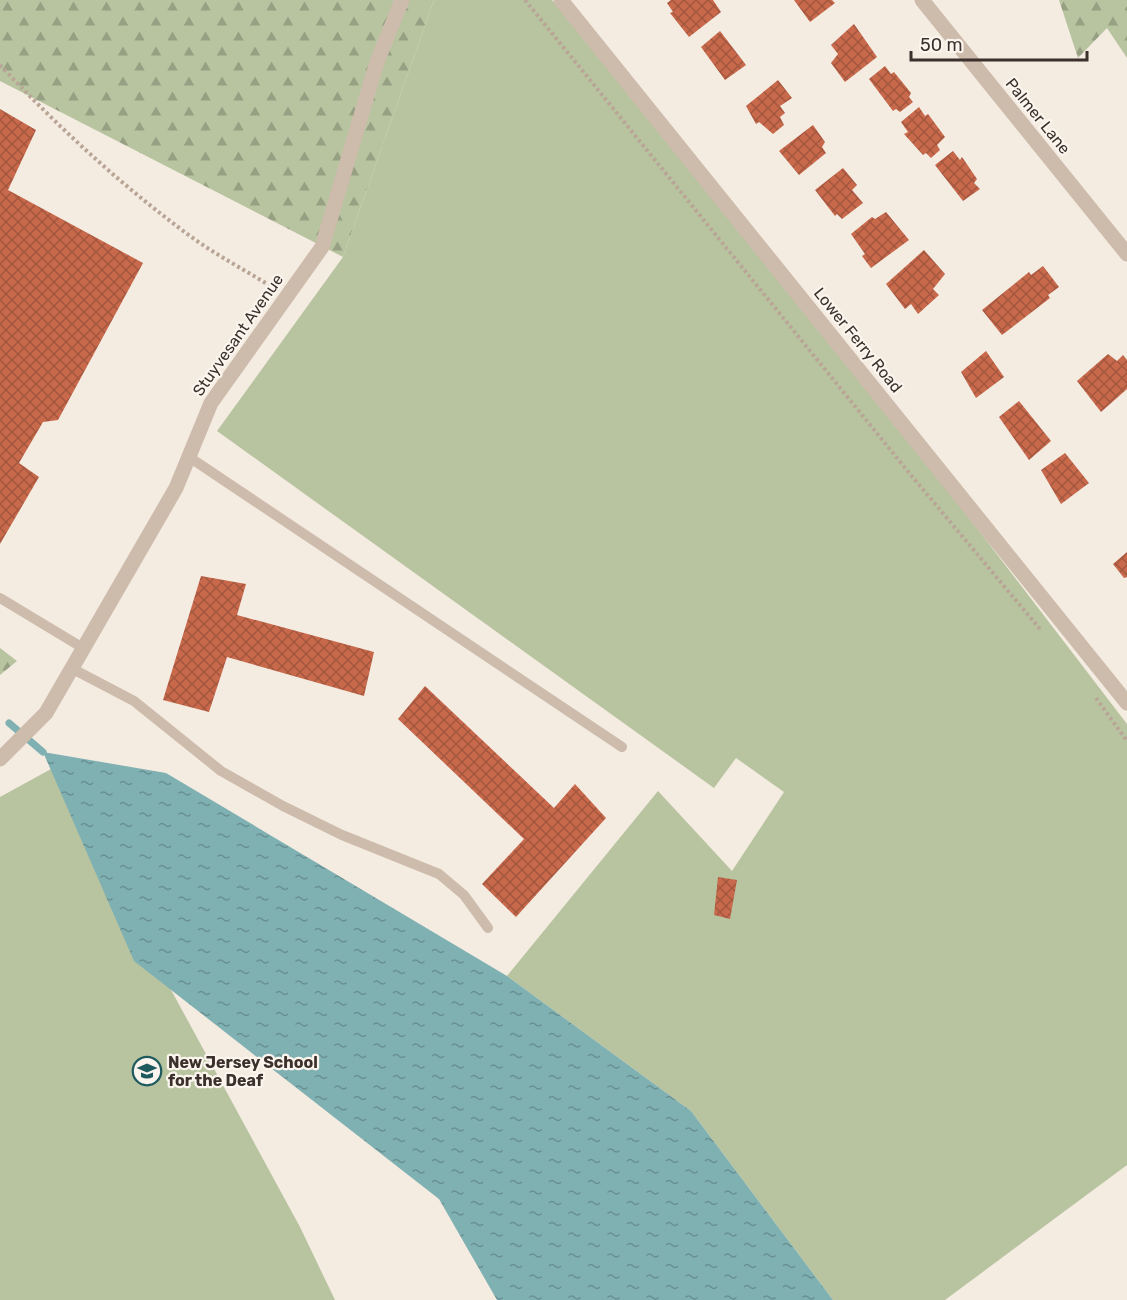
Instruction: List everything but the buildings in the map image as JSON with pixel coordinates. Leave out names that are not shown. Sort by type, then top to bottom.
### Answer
[{"type":"street","name":"Stuyvesant Avenue","points":[[0,759],[46,713],[176,488],[211,403],[322,247],[377,62],[402,0]]},
{"type":"street","name":"Lower Ferry Road","points":[[561,0],[1127,703]]},
{"type":"street","name":"Palmer Lane","points":[[922,0],[1127,254]]},
{"type":"lane","points":[[189,457],[622,747]]},
{"type":"lane","points":[[0,598],[83,648]]},
{"type":"lane","points":[[71,668],[134,701],[221,771],[283,806],[342,835],[439,874],[464,895],[488,928]]},
{"type":"path","points":[[525,0],[910,474],[1044,634]]},
{"type":"path","points":[[0,65],[60,128],[127,187],[192,238],[287,296]]},
{"type":"path","points":[[1094,696],[1127,741]]},
{"type":"green space","points":[[0,0],[434,0],[343,257],[0,81]]},
{"type":"green space","points":[[434,0],[552,0],[699,165],[1127,724],[1127,1165],[945,1300],[833,1300],[691,1111],[507,976],[658,791],[732,871],[784,792],[736,758],[714,788],[217,431],[343,257]]},
{"type":"green space","points":[[1059,0],[1127,0],[1127,58],[1107,28],[1078,58]]},
{"type":"green space","points":[[0,648],[17,661],[0,675]]},
{"type":"green space","name":"New Jersey School for the Deaf","points":[[51,769],[300,1227],[335,1300],[0,1300],[0,797]]},
{"type":"water","points":[[43,752],[166,773],[507,976],[691,1111],[833,1300],[497,1300],[439,1199],[134,961]]},
{"type":"waterway","points":[[9,723],[43,752]]},
{"type":"place","name":"New Jersey School for the Deaf","points":[[147,1071]]}]
